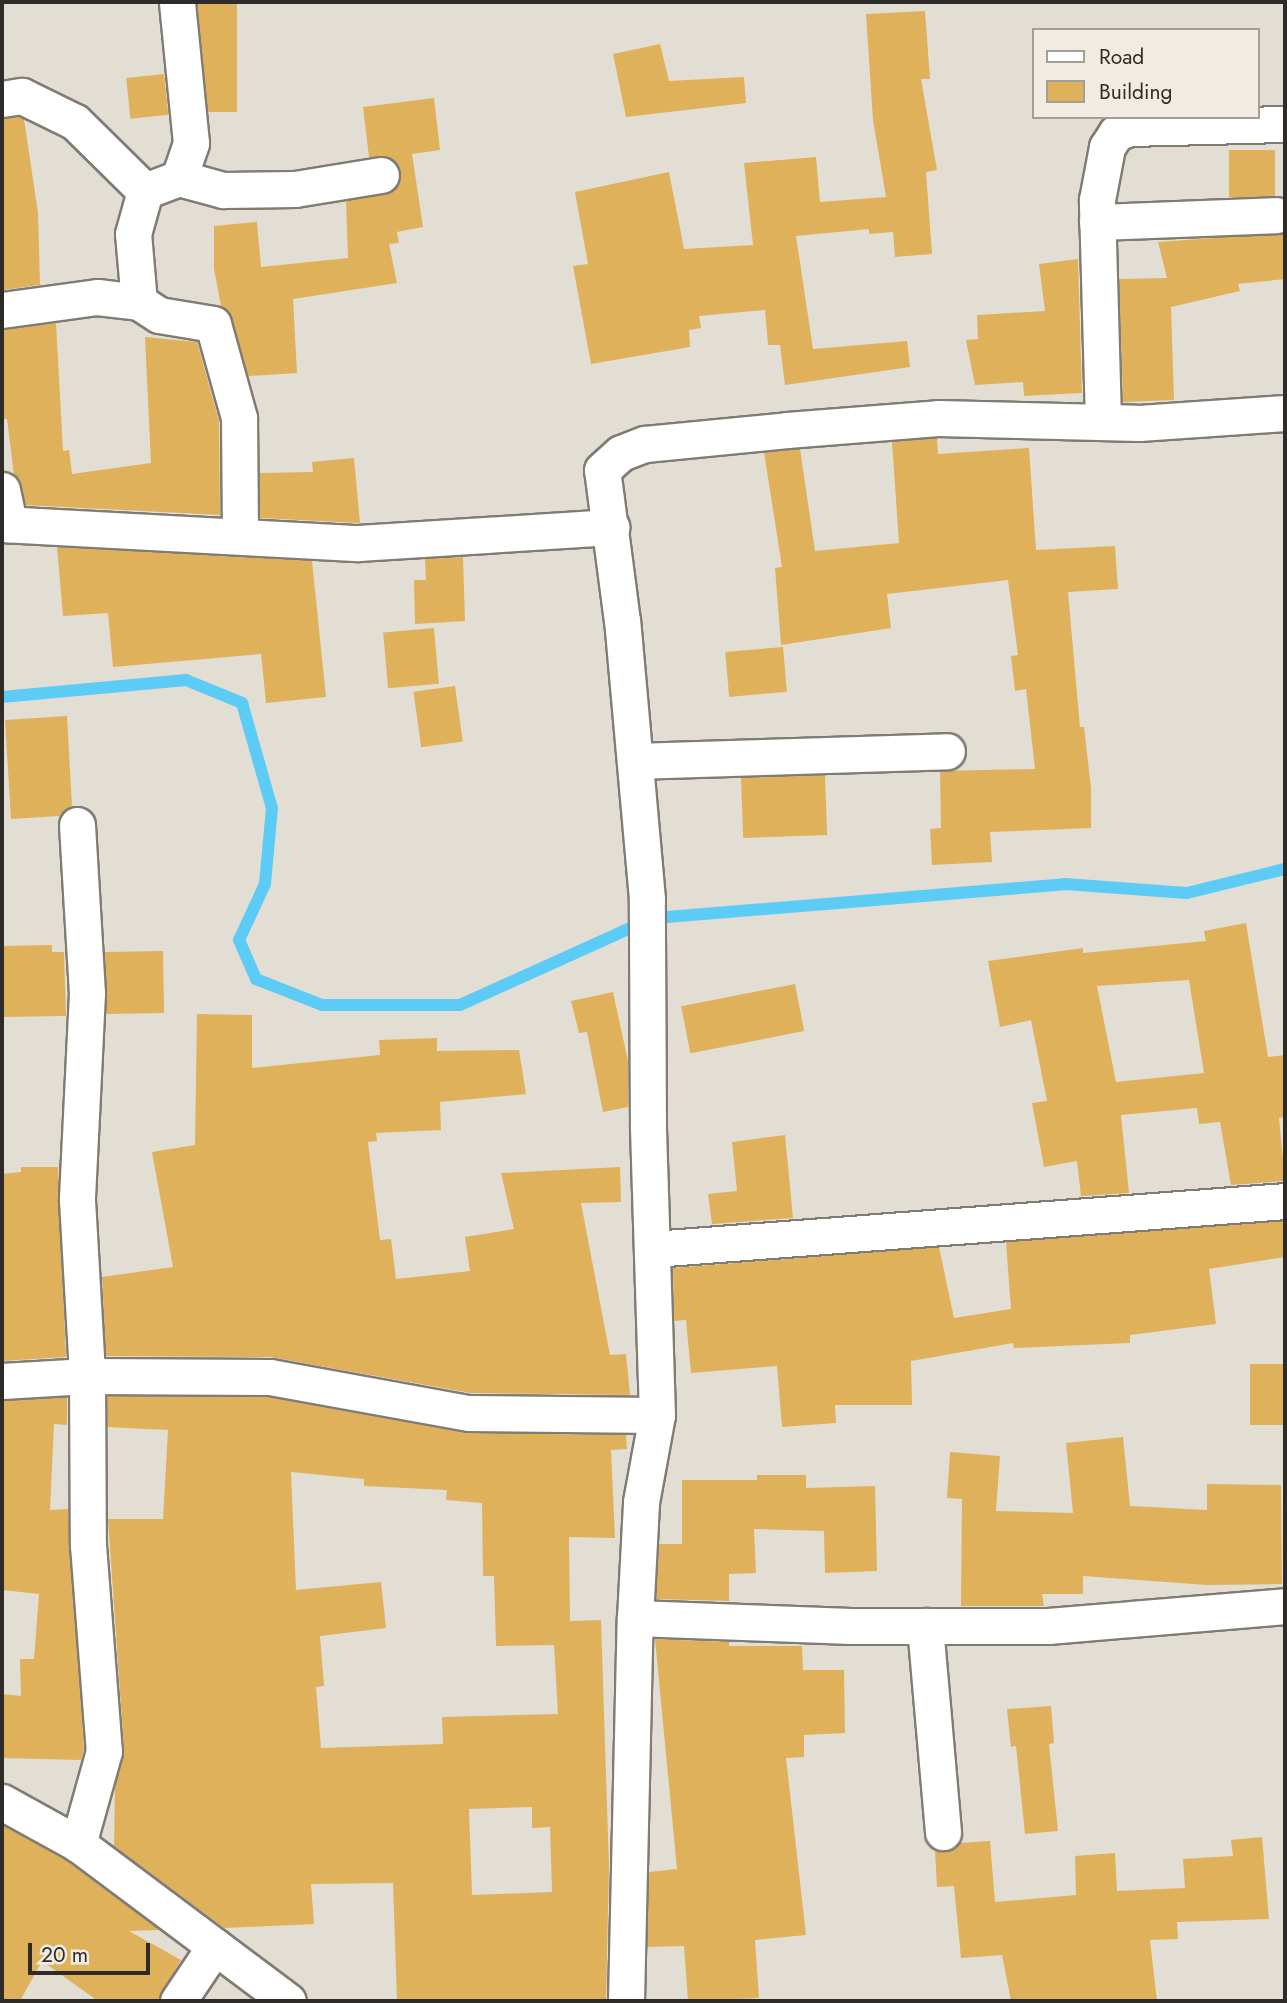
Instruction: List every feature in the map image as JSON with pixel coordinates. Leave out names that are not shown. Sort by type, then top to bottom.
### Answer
[{"type":"street","points":[[177,2],[191,144],[179,178]]},
{"type":"street","points":[[2,99],[22,96],[75,122],[145,191]]},
{"type":"street","points":[[1103,420],[1097,200],[1107,147],[1116,133],[1130,128],[1285,124]]},
{"type":"street","points":[[145,191],[179,178],[223,191],[295,190],[381,175]]},
{"type":"street","points":[[139,302],[133,234],[145,191]]},
{"type":"street","points":[[1097,222],[1276,215]]},
{"type":"street","points":[[2,310],[97,298],[139,302],[159,315],[213,324],[239,418],[240,535]]},
{"type":"street","points":[[626,2001],[635,1618],[641,1502],[657,1415],[648,1125],[647,899],[611,527],[602,470],[621,453],[645,444],[938,418],[1103,420],[1139,423],[1285,413]]},
{"type":"street","points":[[2,490],[5,524],[358,543],[611,527]]},
{"type":"street","points":[[635,761],[947,751]]},
{"type":"street","points":[[77,825],[87,993],[78,1200],[87,1377],[88,1545],[104,1751],[78,1844]]},
{"type":"street","points":[[653,1249],[1285,1201]]},
{"type":"street","points":[[2,1381],[87,1377],[270,1377],[469,1413],[657,1415]]},
{"type":"street","points":[[635,1618],[925,1626],[1048,1626],[1285,1606]]},
{"type":"street","points":[[925,1626],[943,1832]]},
{"type":"street","points":[[2,1802],[78,1844],[288,2001]]},
{"type":"street","points":[[178,2001],[215,1946]]},
{"type":"building","points":[[197,2],[237,2],[237,112],[197,112]]},
{"type":"building","points":[[925,11],[930,79],[921,79],[937,170],[926,172],[932,254],[895,257],[893,232],[869,234],[869,229],[796,236],[813,349],[907,341],[910,367],[785,385],[780,345],[768,345],[765,310],[699,316],[701,328],[689,330],[690,347],[591,364],[573,266],[588,264],[575,192],[669,172],[684,249],[753,245],[744,163],[816,157],[820,202],[886,197],[873,120],[866,14]]},
{"type":"building","points":[[660,44],[669,81],[744,77],[746,103],[626,117],[613,54]]},
{"type":"building","points":[[164,74],[168,115],[130,119],[126,78]]},
{"type":"building","points":[[434,98],[440,150],[412,154],[423,227],[397,232],[399,243],[389,244],[397,283],[293,299],[297,373],[248,376],[232,319],[221,306],[214,269],[214,226],[257,222],[261,267],[348,258],[346,201],[393,191],[401,172],[389,157],[369,157],[363,107]]},
{"type":"building","points":[[2,119],[24,119],[38,213],[40,285],[2,290]]},
{"type":"building","points":[[1229,150],[1275,150],[1275,197],[1229,197]]},
{"type":"building","points":[[1283,233],[1285,279],[1238,284],[1240,291],[1171,307],[1174,400],[1123,402],[1119,279],[1167,278],[1158,242]]},
{"type":"building","points":[[1078,259],[1082,393],[1024,396],[1023,382],[975,385],[966,340],[978,339],[977,315],[1045,311],[1039,264]]},
{"type":"building","points":[[56,323],[63,451],[69,450],[72,474],[151,463],[145,337],[197,342],[219,421],[220,515],[26,505],[14,475],[7,419],[2,419],[2,330]]},
{"type":"building","points":[[937,438],[938,454],[1029,448],[1036,550],[1115,546],[1118,589],[1068,592],[1080,727],[1084,727],[1091,788],[1091,828],[990,832],[992,862],[932,865],[930,829],[941,828],[940,771],[1035,769],[1026,689],[1015,691],[1011,656],[1018,655],[1008,580],[887,594],[891,628],[781,645],[775,568],[782,567],[764,452],[800,449],[815,551],[899,543],[892,442]]},
{"type":"building","points":[[354,458],[360,523],[260,518],[260,473],[313,472],[312,462]]},
{"type":"building","points":[[57,547],[312,561],[326,697],[266,703],[261,654],[113,667],[108,613],[63,616]]},
{"type":"building","points":[[463,557],[465,621],[415,624],[414,580],[426,580],[425,559]]},
{"type":"building","points":[[434,628],[439,684],[388,688],[383,632]]},
{"type":"building","points":[[783,647],[787,692],[729,697],[725,652]]},
{"type":"building","points":[[455,686],[463,741],[421,747],[413,692]]},
{"type":"building","points":[[67,716],[72,806],[59,816],[11,819],[5,720]]},
{"type":"building","points":[[825,775],[827,835],[743,838],[741,778]]},
{"type":"building","points":[[1246,923],[1268,1057],[1285,1055],[1285,1117],[1279,1118],[1285,1181],[1231,1185],[1220,1122],[1199,1124],[1197,1108],[1121,1115],[1129,1193],[1081,1196],[1077,1161],[1044,1167],[1032,1103],[1047,1101],[1031,1020],[1000,1027],[988,961],[1083,948],[1083,953],[1206,941],[1204,931]],"holes":[[[1189,980],[1204,1073],[1116,1082],[1097,986]]]},
{"type":"building","points":[[52,945],[52,952],[64,952],[66,1016],[2,1017],[2,946]]},
{"type":"building","points":[[163,951],[164,1013],[106,1014],[105,952]]},
{"type":"building","points":[[795,984],[804,1031],[690,1053],[681,1006]]},
{"type":"building","points":[[613,992],[628,1061],[628,1107],[603,1112],[587,1032],[579,1033],[571,1001]]},
{"type":"building","points":[[197,1014],[252,1015],[252,1068],[380,1055],[379,1040],[437,1038],[437,1051],[519,1050],[526,1094],[440,1102],[441,1130],[376,1133],[377,1141],[368,1142],[380,1240],[391,1239],[396,1279],[470,1271],[465,1237],[514,1229],[501,1173],[620,1167],[621,1202],[581,1203],[610,1355],[626,1354],[630,1395],[471,1393],[270,1357],[106,1356],[102,1277],[173,1267],[152,1152],[195,1145]]},
{"type":"building","points":[[785,1135],[793,1218],[712,1224],[708,1194],[737,1191],[732,1142]]},
{"type":"building","points":[[21,1167],[58,1167],[66,1357],[2,1361],[2,1174],[21,1172]]},
{"type":"building","points":[[1285,1221],[1285,1257],[1209,1269],[1216,1324],[1130,1335],[1130,1343],[1014,1348],[1013,1343],[911,1361],[912,1405],[835,1405],[836,1423],[782,1427],[777,1366],[691,1373],[686,1320],[674,1321],[673,1268],[939,1247],[954,1318],[1011,1309],[1006,1242]]},
{"type":"building","points":[[1250,1364],[1285,1364],[1285,1425],[1250,1425]]},
{"type":"building","points":[[107,1396],[268,1397],[466,1433],[626,1435],[627,1449],[611,1450],[615,1538],[569,1537],[570,1621],[601,1620],[609,1867],[606,2001],[397,2001],[393,1883],[311,1884],[314,1924],[224,1928],[114,1846],[115,1787],[124,1749],[108,1519],[163,1519],[168,1430],[107,1427]],"holes":[[[291,1472],[364,1479],[364,1486],[447,1490],[446,1500],[482,1503],[483,1576],[494,1576],[496,1646],[554,1645],[558,1714],[442,1717],[443,1744],[321,1748],[316,1687],[324,1686],[320,1636],[386,1628],[381,1582],[296,1590]],[[532,1807],[532,1828],[550,1827],[552,1892],[472,1895],[469,1809]]]},
{"type":"building","points":[[67,1397],[67,1425],[54,1424],[50,1510],[68,1509],[84,1749],[81,1760],[2,1758],[2,1694],[21,1696],[20,1659],[34,1659],[39,1594],[2,1590],[2,1401]]},
{"type":"building","points":[[1123,1437],[1130,1506],[1207,1510],[1207,1484],[1281,1485],[1282,1584],[1207,1585],[1083,1576],[1083,1594],[1042,1594],[1044,1606],[961,1606],[962,1499],[947,1498],[950,1452],[1000,1456],[996,1511],[1073,1513],[1066,1443]]},
{"type":"building","points":[[757,1475],[806,1475],[806,1488],[875,1486],[877,1571],[825,1573],[824,1531],[754,1529],[756,1573],[729,1574],[729,1601],[656,1599],[659,1544],[682,1544],[682,1480],[757,1480]]},
{"type":"building","points":[[655,1639],[729,1642],[729,1646],[802,1646],[803,1670],[844,1670],[845,1733],[804,1735],[804,1757],[786,1758],[806,1935],[755,1940],[759,1998],[688,2001],[684,1946],[647,1947],[649,1872],[677,1869]]},
{"type":"building","points":[[1051,1706],[1054,1743],[1049,1744],[1058,1831],[1025,1834],[1016,1746],[1011,1747],[1007,1709]]},
{"type":"building","points":[[2,1825],[67,1861],[160,1930],[129,1931],[181,1960],[158,2001],[98,2001],[42,1961],[20,2001],[2,2001]]},
{"type":"building","points":[[1262,1837],[1269,1919],[1177,1922],[1178,1939],[1150,1940],[1157,2001],[1011,2001],[1002,1955],[961,1958],[954,1886],[937,1887],[935,1850],[945,1852],[959,1843],[990,1841],[995,1902],[1076,1895],[1075,1856],[1115,1853],[1117,1891],[1185,1888],[1183,1859],[1233,1856],[1231,1840]]},
{"type":"waterway","points":[[2,697],[186,680],[242,703],[272,808],[265,884],[239,940],[256,979],[322,1005],[460,1005],[633,927]]},
{"type":"waterway","points":[[667,917],[1065,884],[1187,893],[1285,869]]}]
